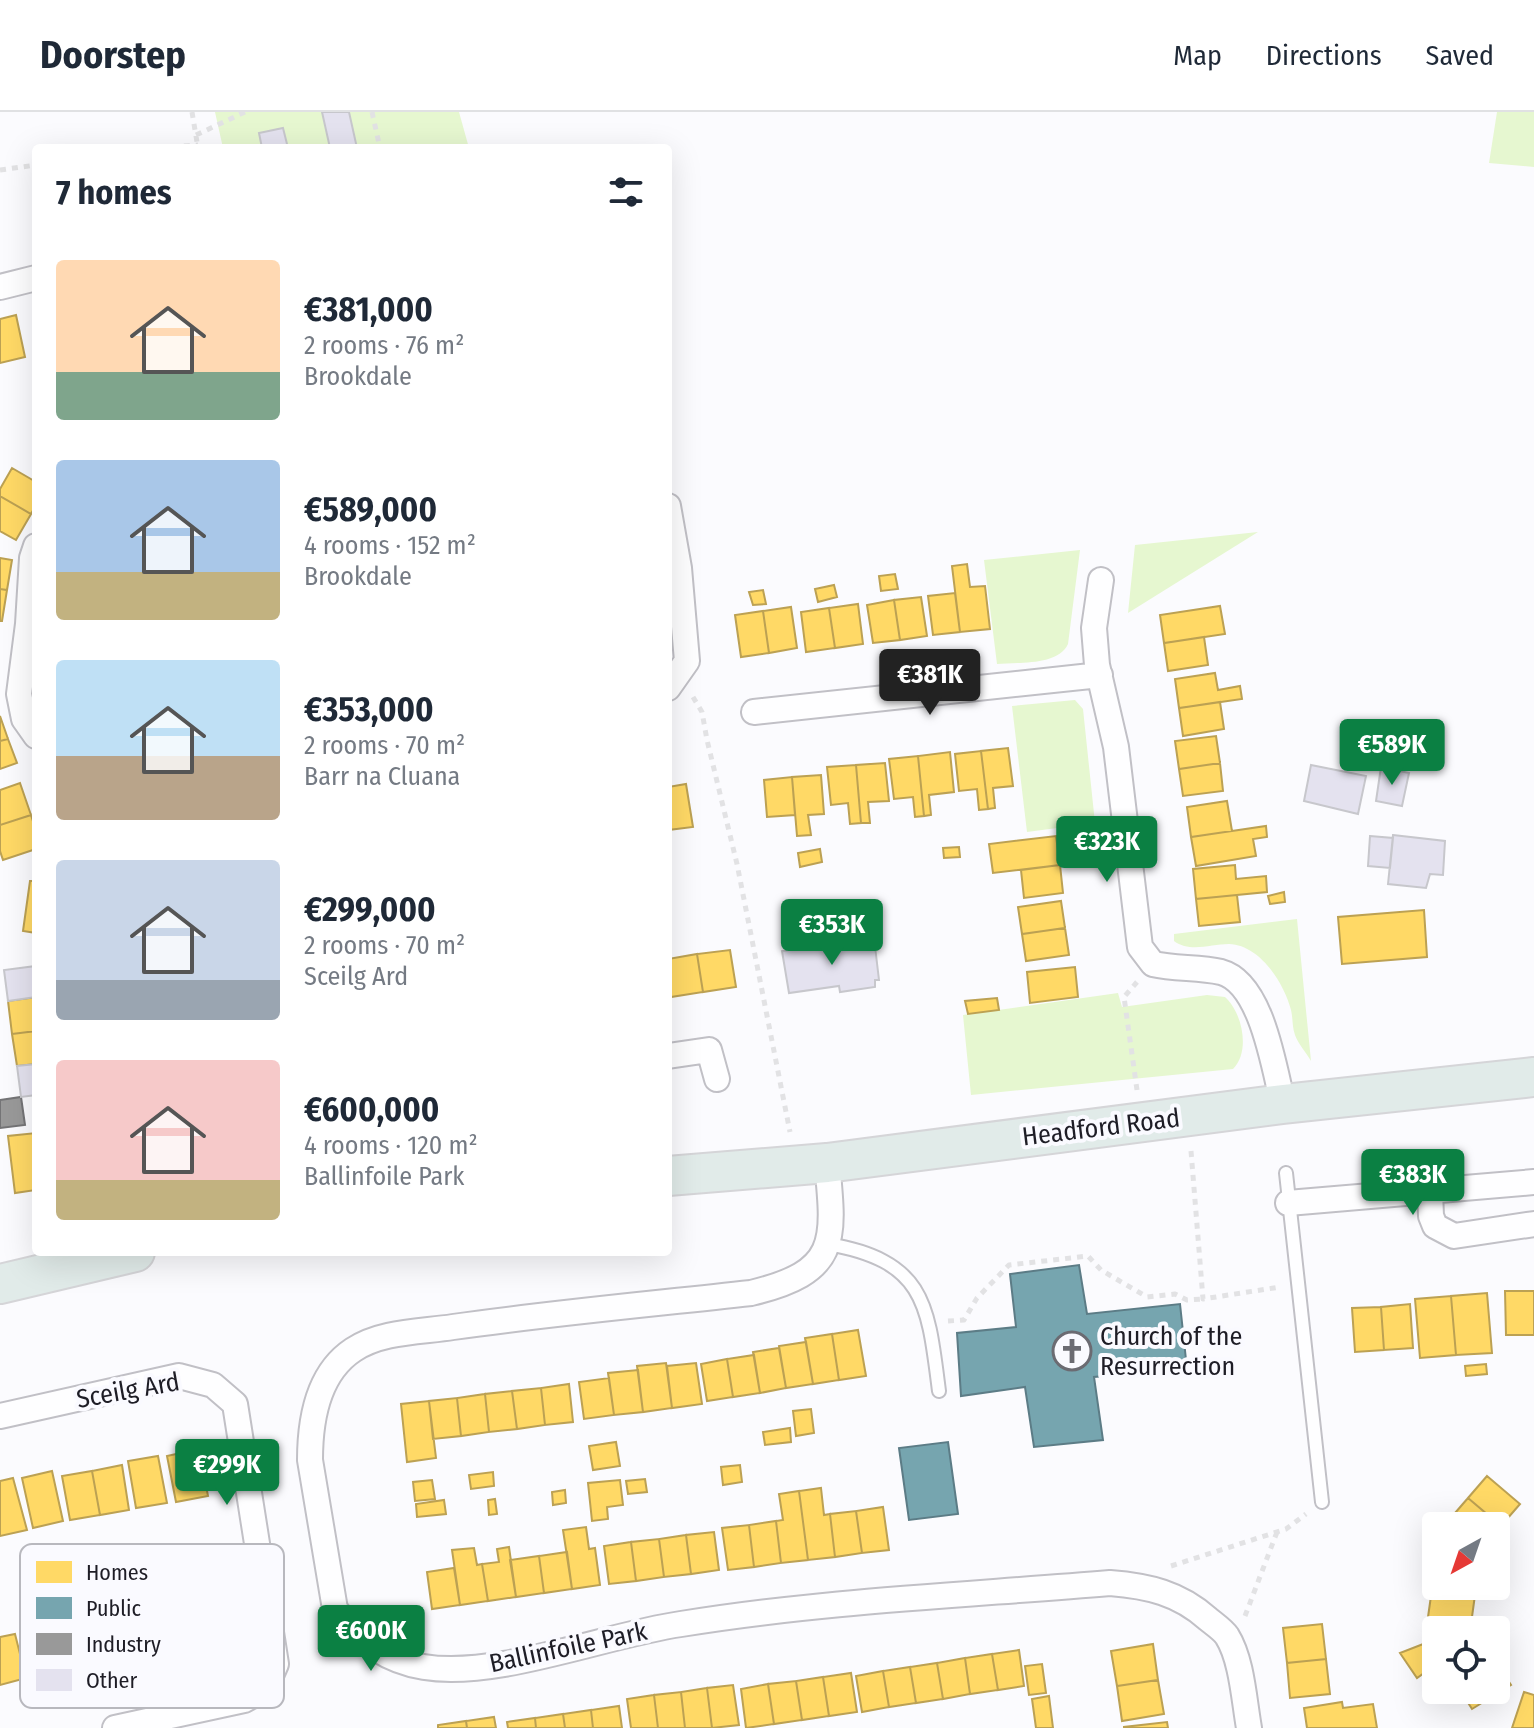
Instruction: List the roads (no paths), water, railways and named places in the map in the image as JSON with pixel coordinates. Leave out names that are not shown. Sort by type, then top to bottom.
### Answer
[{"type":"main road","name":"Headford Road","points":[[672,1176],[810,1164],[1283,1104],[1534,1077]]},
{"type":"main road","points":[[0,1284],[118,1256]]},
{"type":"street","points":[[0,287],[32,279]]},
{"type":"street","points":[[672,548],[687,661],[672,682]]},
{"type":"street","points":[[32,558],[19,694],[24,719],[32,730]]},
{"type":"street","points":[[1101,580],[1094,628],[1100,675],[1116,747],[1140,947],[1153,964],[1224,973],[1244,986],[1254,1001],[1283,1104]]},
{"type":"street","points":[[754,712],[1100,675]]},
{"type":"street","points":[[672,1055],[709,1050],[717,1079]]},
{"type":"street","points":[[810,1164],[831,1204],[828,1244]]},
{"type":"street","points":[[1288,1203],[1534,1182]]},
{"type":"street","points":[[1430,1191],[1431,1216],[1435,1226],[1454,1236],[1534,1224]]},
{"type":"street","name":"Ballinfoile Park","points":[[828,1244],[820,1260],[794,1281],[751,1293],[376,1338],[351,1351],[320,1392],[310,1439],[310,1460],[335,1609],[350,1629],[368,1645],[399,1660],[423,1667],[448,1669],[490,1665],[677,1624],[749,1614],[1110,1583],[1161,1591],[1194,1607],[1226,1636],[1240,1674],[1249,1728]]},
{"type":"street","name":"Sceilg Ard","points":[[0,1416],[179,1376],[213,1385],[235,1404],[257,1544]]},
{"type":"street","name":"Sceilg Ard","points":[[115,1728],[207,1708]]},
{"type":"lane","points":[[1286,1173],[1322,1502]]},
{"type":"lane","points":[[828,1244],[868,1253],[890,1263],[913,1288],[931,1323],[939,1391]]},
{"type":"place","name":"Church of the Resurrection","points":[[1072,1351]]}]
